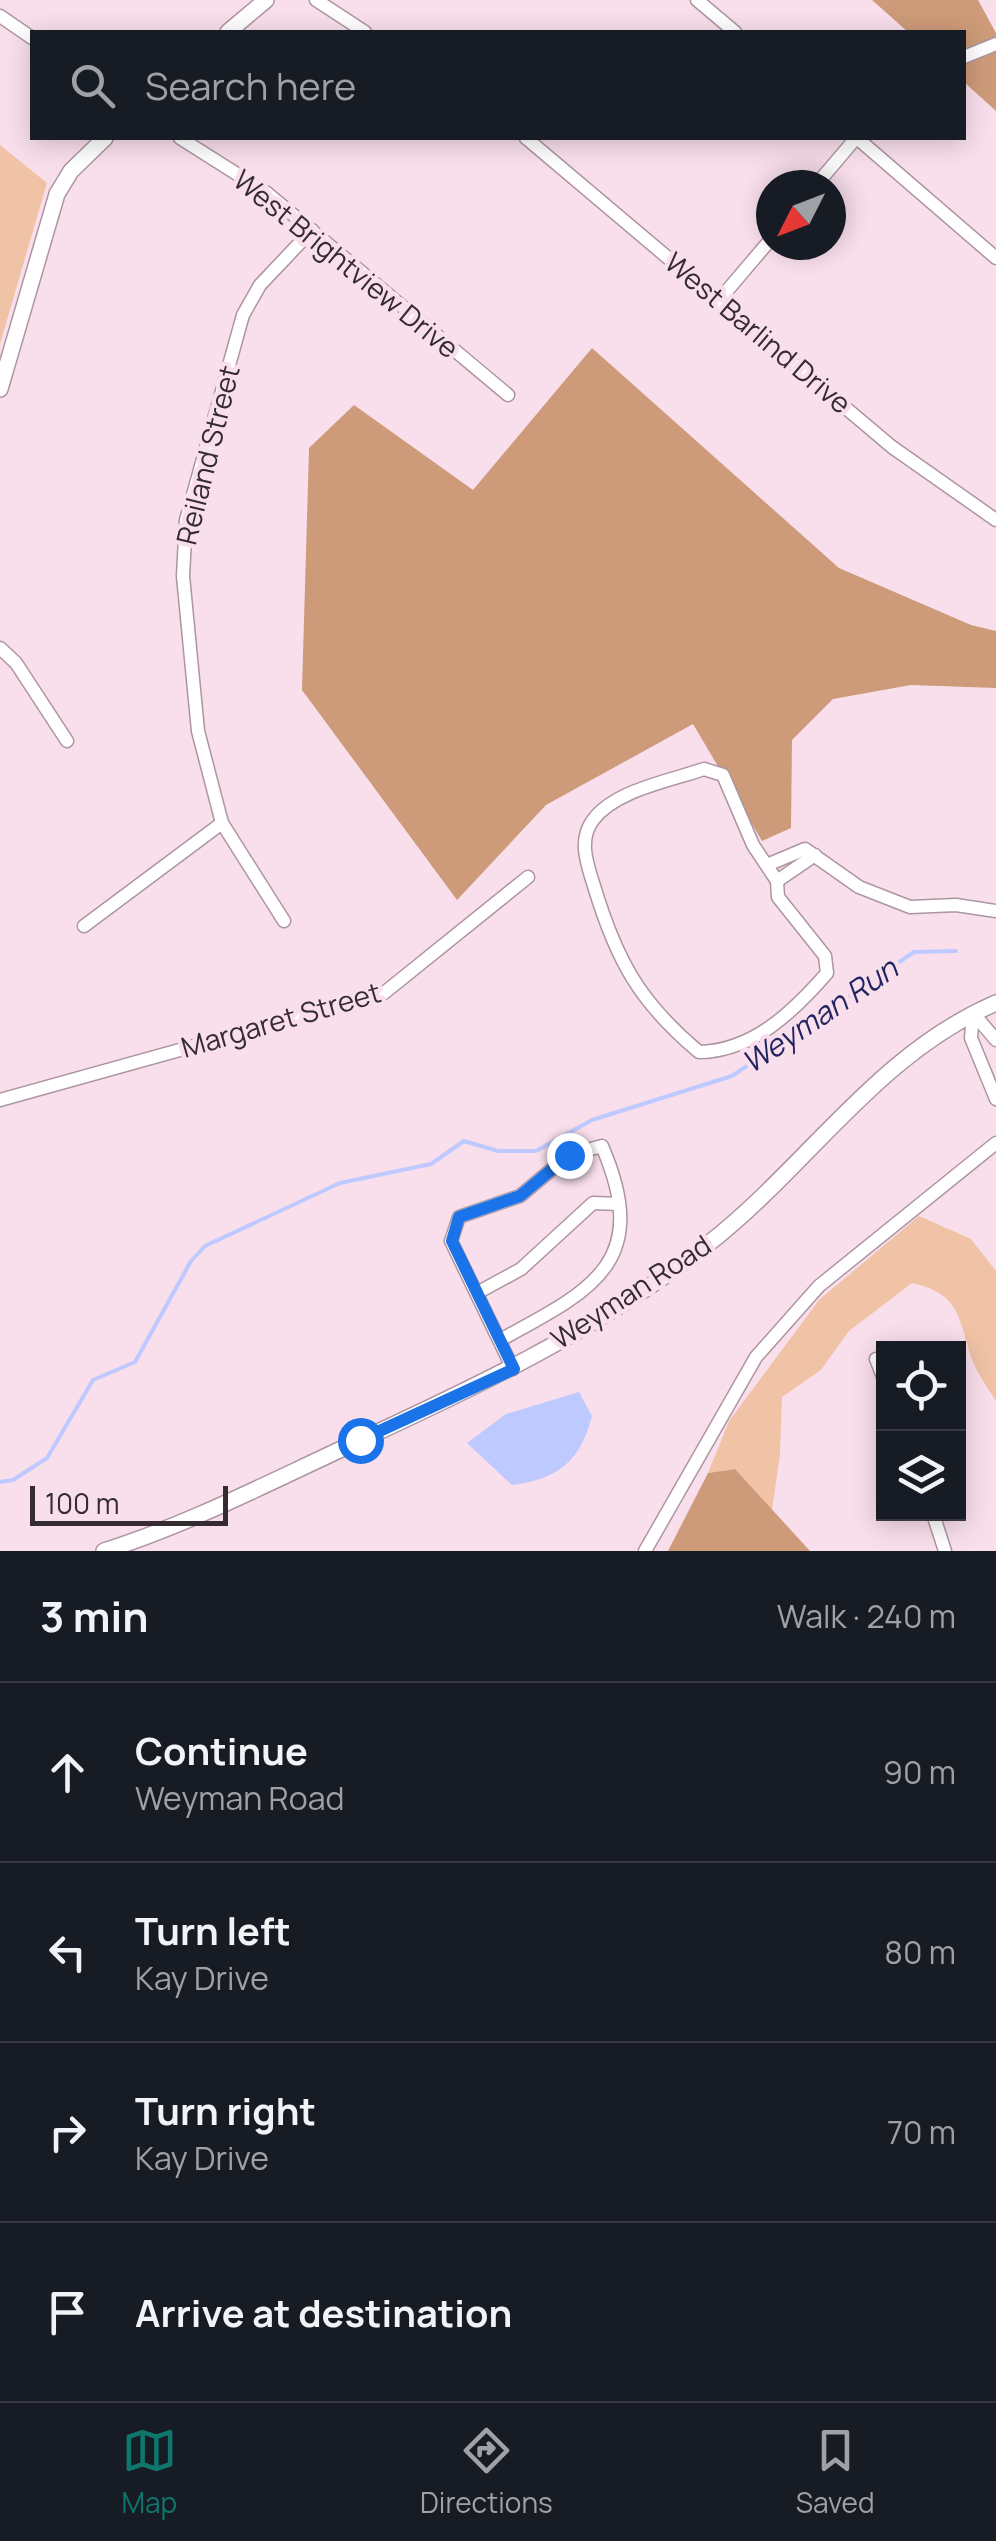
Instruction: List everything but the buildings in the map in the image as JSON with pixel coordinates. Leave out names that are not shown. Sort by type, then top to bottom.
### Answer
[{"type":"street","points":[[230,30],[266,0]]},
{"type":"street","points":[[316,0],[363,30]]},
{"type":"street","points":[[696,0],[732,30]]},
{"type":"street","points":[[0,16],[30,37]]},
{"type":"street","points":[[966,56],[996,44]]},
{"type":"street","points":[[0,388],[57,194],[71,171],[103,140]]},
{"type":"street","name":"West Brightview Drive","points":[[183,140],[267,194],[508,396]]},
{"type":"street","name":"West Barlind Drive","points":[[528,140],[892,447],[996,520]]},
{"type":"street","points":[[829,170],[855,140]]},
{"type":"street","points":[[859,140],[996,258]]},
{"type":"street","name":"Reiland Street","points":[[284,921],[222,823],[195,705],[182,576],[186,520],[243,315],[260,286],[312,230]]},
{"type":"street","points":[[720,299],[756,257]]},
{"type":"street","points":[[0,648],[16,664],[68,741]]},
{"type":"street","points":[[704,769],[723,775],[753,845],[767,864],[777,882],[778,898],[825,956],[827,973],[805,998],[752,1040],[724,1051],[699,1052],[646,998],[613,949],[583,851],[591,822],[612,802],[704,769]]},
{"type":"street","points":[[84,926],[222,823]]},
{"type":"street","points":[[767,864],[805,848],[859,888],[910,907],[956,906],[996,911]]},
{"type":"street","points":[[777,882],[815,855]]},
{"type":"street","name":"Margaret Street","points":[[0,1100],[384,993],[528,877]]},
{"type":"street","name":"Weyman Road","points":[[104,1551],[207,1511],[514,1369],[647,1288],[762,1198],[891,1067],[996,1003]]},
{"type":"street","points":[[974,1013],[996,1040]]},
{"type":"street","points":[[974,1013],[971,1038],[996,1099]]},
{"type":"street","points":[[645,1551],[756,1358],[820,1286],[996,1144]]},
{"type":"street","points":[[500,1340],[562,1307],[605,1273],[620,1236],[618,1184],[602,1146],[569,1155],[520,1196],[459,1217],[452,1241],[514,1369]]},
{"type":"street","points":[[476,1293],[521,1269],[593,1203],[619,1204]]},
{"type":"street","points":[[935,1521],[945,1551]]},
{"type":"shaded area","points":[[872,0],[978,0],[996,33],[996,111],[966,84],[966,30],[906,30]]},
{"type":"shaded area","points":[[0,145],[47,183],[0,344]]},
{"type":"shaded area","points":[[592,348],[839,568],[971,625],[996,631],[996,688],[911,685],[833,699],[792,740],[791,828],[762,841],[693,724],[546,805],[457,900],[302,690],[309,448],[354,405],[473,490]]},
{"type":"shaded area","points":[[919,1216],[971,1239],[996,1271],[996,1401],[974,1365],[960,1320],[949,1301],[912,1283],[849,1331],[821,1370],[782,1397],[780,1455],[772,1510],[735,1469],[708,1473],[729,1421],[819,1300]]},
{"type":"shaded area","points":[[735,1469],[810,1551],[668,1551],[708,1473]]},
{"type":"water","points":[[579,1392],[592,1416],[574,1456],[554,1473],[512,1485],[467,1443],[506,1414]]},
{"type":"waterway","name":"Weyman Run","points":[[0,1482],[13,1480],[47,1458],[93,1380],[135,1362],[191,1261],[205,1246],[340,1183],[431,1164],[464,1141],[498,1151],[536,1151],[592,1120],[732,1076],[914,952],[956,951]]},
{"type":"route","points":[[360,1440],[514,1369],[452,1241],[452,1232],[459,1217],[520,1196],[569,1155]]}]
